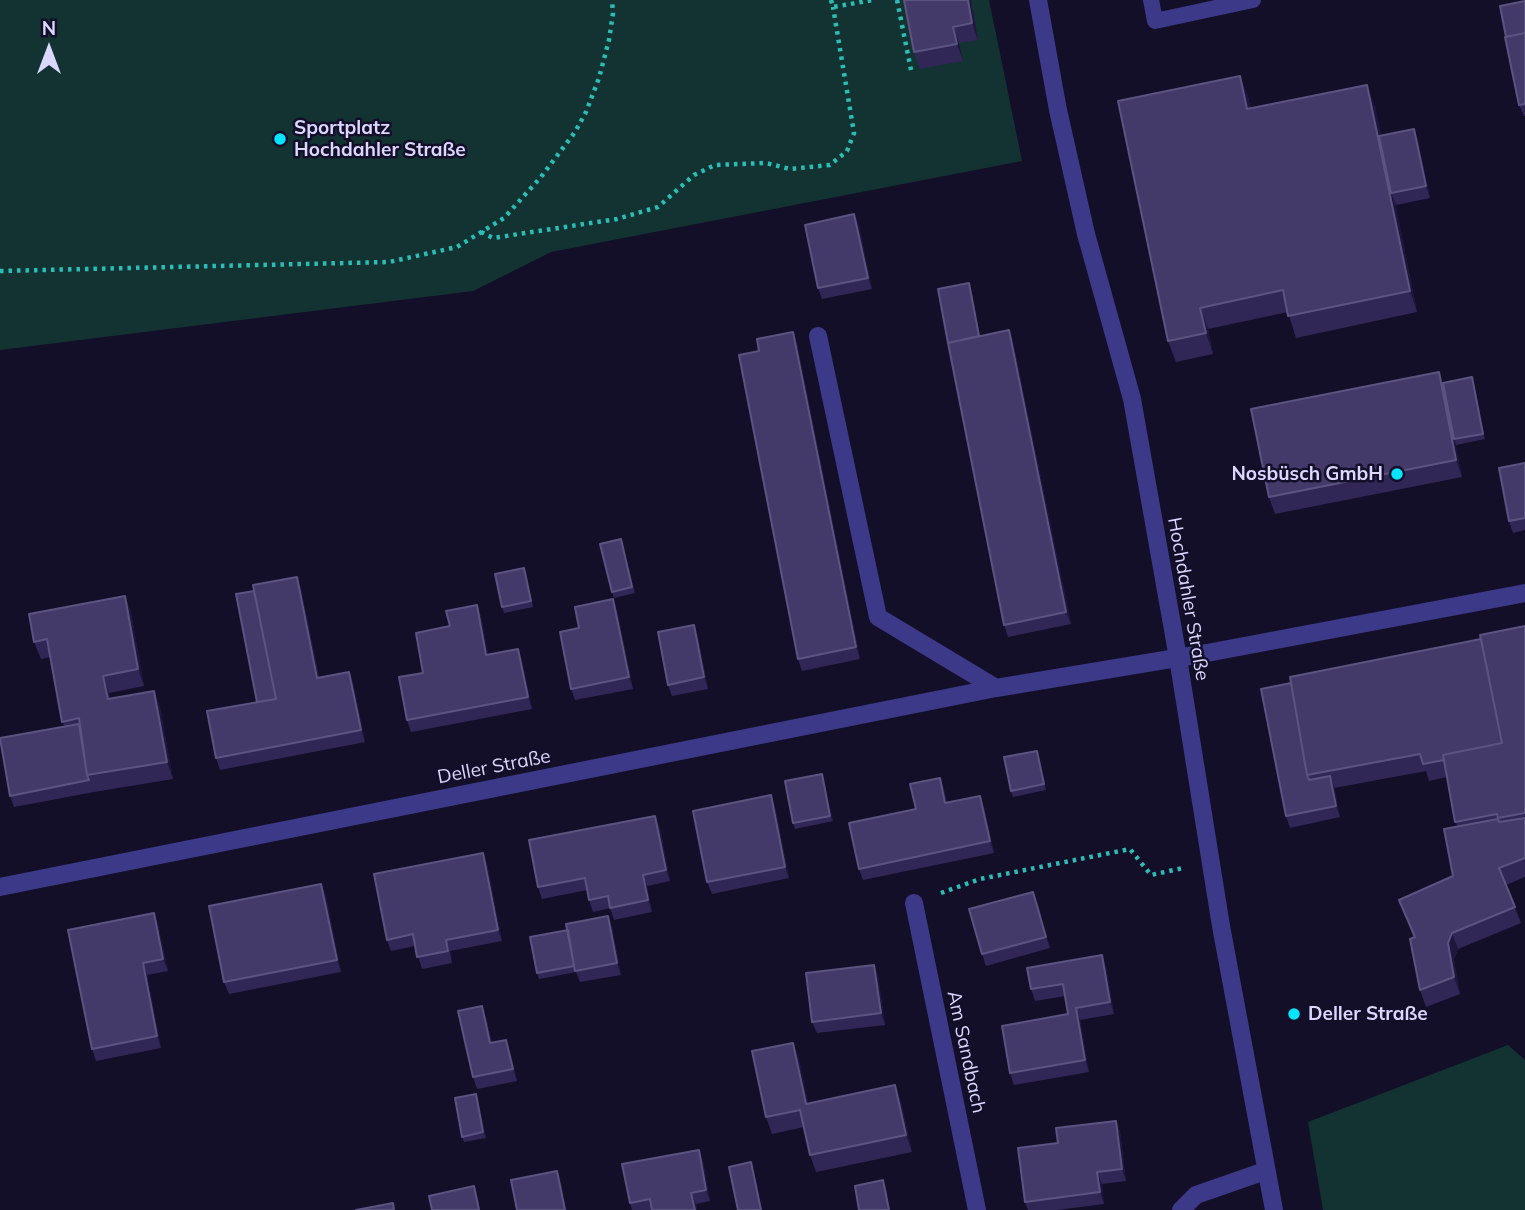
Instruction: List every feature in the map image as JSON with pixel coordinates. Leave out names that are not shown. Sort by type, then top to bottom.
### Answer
[{"type":"street","name":"Hochdahler Straße","points":[[1038,0],[1058,110],[1086,234],[1132,399],[1211,863],[1274,1210]]},
{"type":"street","points":[[818,336],[878,617],[996,688]]},
{"type":"street","name":"Deller Straße","points":[[0,887],[996,688],[1178,658],[1525,593]]},
{"type":"street","name":"Am Sandbach","points":[[914,902],[977,1210]]},
{"type":"street","points":[[1181,1210],[1196,1195],[1265,1171]]},
{"type":"lane","points":[[1151,0],[1155,21],[1253,0]]},
{"type":"path","points":[[0,271],[389,262],[457,247],[504,218],[541,177],[575,132],[599,78],[609,40],[612,0]]},
{"type":"path","points":[[481,232],[493,238],[617,219],[658,207],[694,175],[715,165],[766,163],[790,169],[830,165],[847,151],[854,133],[831,0]]},
{"type":"path","points":[[833,7],[873,0]]},
{"type":"path","points":[[897,0],[911,70]]},
{"type":"path","points":[[914,902],[980,879],[1130,849],[1150,875],[1211,863]]},
{"type":"green space","points":[[0,0],[989,0],[1022,161],[551,252],[473,291],[0,350]]},
{"type":"green space","points":[[1508,1045],[1525,1060],[1525,1210],[1323,1210],[1308,1122]]},
{"type":"building","points":[[904,0],[968,0],[972,23],[953,27],[957,44],[914,52]]},
{"type":"building","points":[[1525,1],[1525,33],[1506,37],[1500,6]]},
{"type":"building","points":[[1525,33],[1525,104],[1519,105],[1505,37]]},
{"type":"building","points":[[1240,76],[1247,109],[1367,85],[1410,291],[1288,316],[1283,290],[1200,308],[1206,333],[1168,341],[1118,101]]},
{"type":"building","points":[[1414,129],[1426,186],[1391,193],[1379,136]]},
{"type":"building","points":[[854,214],[868,278],[818,288],[805,225]]},
{"type":"building","points":[[969,283],[979,336],[948,343],[938,289]]},
{"type":"building","points":[[1009,330],[1066,612],[1004,625],[948,343]]},
{"type":"building","points":[[793,332],[856,647],[798,659],[739,355],[759,351],[757,339]]},
{"type":"building","points":[[1439,372],[1456,460],[1269,497],[1251,409]]},
{"type":"building","points":[[1472,377],[1483,434],[1454,439],[1443,383]]},
{"type":"building","points":[[1525,463],[1525,518],[1509,521],[1499,468]]},
{"type":"building","points":[[621,539],[632,587],[612,592],[600,544]]},
{"type":"building","points":[[524,568],[531,601],[502,607],[495,574]]},
{"type":"building","points":[[297,577],[317,678],[349,672],[361,730],[216,758],[207,711],[276,699],[253,585]]},
{"type":"building","points":[[254,591],[276,699],[257,702],[236,594]]},
{"type":"building","points":[[125,596],[138,669],[103,676],[108,699],[154,691],[167,762],[87,775],[79,718],[62,722],[47,639],[34,642],[29,614]]},
{"type":"building","points":[[613,599],[629,677],[571,689],[560,632],[579,628],[575,607]]},
{"type":"building","points":[[477,605],[486,655],[518,649],[528,697],[407,720],[399,677],[423,673],[416,633],[450,626],[446,611]]},
{"type":"building","points":[[694,625],[704,677],[668,685],[658,632]]},
{"type":"building","points":[[1525,626],[1525,813],[1498,818],[1497,814],[1455,822],[1443,755],[1502,743],[1480,635]]},
{"type":"building","points":[[1481,639],[1502,743],[1443,755],[1444,760],[1423,764],[1420,754],[1307,775],[1290,677]]},
{"type":"building","points":[[1291,683],[1307,775],[1309,780],[1330,776],[1336,806],[1286,816],[1261,689]]},
{"type":"building","points":[[79,724],[89,780],[10,796],[0,738]]},
{"type":"building","points":[[1037,751],[1044,784],[1011,791],[1004,757]]},
{"type":"building","points":[[822,774],[830,816],[793,823],[785,781]]},
{"type":"building","points":[[940,778],[945,803],[980,796],[990,841],[859,869],[849,823],[916,809],[910,784]]},
{"type":"building","points":[[771,795],[785,867],[707,882],[693,811]]},
{"type":"building","points":[[655,816],[666,870],[643,875],[648,900],[610,908],[608,896],[589,900],[585,878],[538,887],[529,840]]},
{"type":"building","points":[[1525,818],[1525,858],[1499,868],[1515,907],[1452,933],[1448,943],[1454,977],[1420,990],[1410,939],[1415,937],[1399,900],[1453,876],[1444,829],[1498,819],[1499,822]]},
{"type":"building","points":[[483,853],[498,930],[446,940],[448,951],[417,957],[413,934],[387,940],[374,874]]},
{"type":"building","points":[[321,884],[337,960],[224,982],[209,906]]},
{"type":"building","points":[[1033,892],[1046,937],[982,954],[969,909]]},
{"type":"building","points":[[154,913],[163,959],[143,963],[157,1036],[92,1049],[68,930]]},
{"type":"building","points":[[608,916],[617,963],[575,971],[566,924]]},
{"type":"building","points":[[568,930],[574,966],[537,973],[530,937]]},
{"type":"building","points":[[1102,955],[1110,1002],[1076,1008],[1085,1060],[1010,1073],[1002,1026],[1068,1014],[1063,984],[1031,989],[1027,968]]},
{"type":"building","points":[[874,965],[881,1013],[812,1022],[806,973]]},
{"type":"building","points":[[482,1006],[490,1043],[506,1040],[513,1069],[473,1077],[458,1011]]},
{"type":"building","points":[[793,1043],[806,1104],[895,1085],[906,1135],[810,1155],[800,1110],[766,1117],[752,1051]]},
{"type":"building","points":[[476,1094],[483,1132],[462,1137],[455,1098]]},
{"type":"building","points":[[1116,1121],[1122,1169],[1097,1172],[1100,1192],[1025,1202],[1018,1148],[1058,1143],[1056,1128]]},
{"type":"building","points":[[699,1150],[706,1190],[691,1193],[695,1210],[652,1210],[650,1199],[630,1203],[622,1164]]},
{"type":"building","points":[[751,1162],[761,1210],[738,1210],[729,1167]]},
{"type":"building","points":[[557,1171],[565,1210],[517,1210],[511,1180]]},
{"type":"building","points":[[883,1180],[889,1210],[859,1210],[855,1186]]},
{"type":"building","points":[[474,1186],[479,1210],[432,1210],[429,1196]]},
{"type":"building","points":[[393,1203],[394,1210],[356,1210]]},
{"type":"place","name":"Sportplatz Hochdahler Straße","points":[[280,139]]},
{"type":"place","name":"Nosbüsch GmbH","points":[[1397,474]]},
{"type":"place","name":"Deller Straße","points":[[1294,1014]]}]
